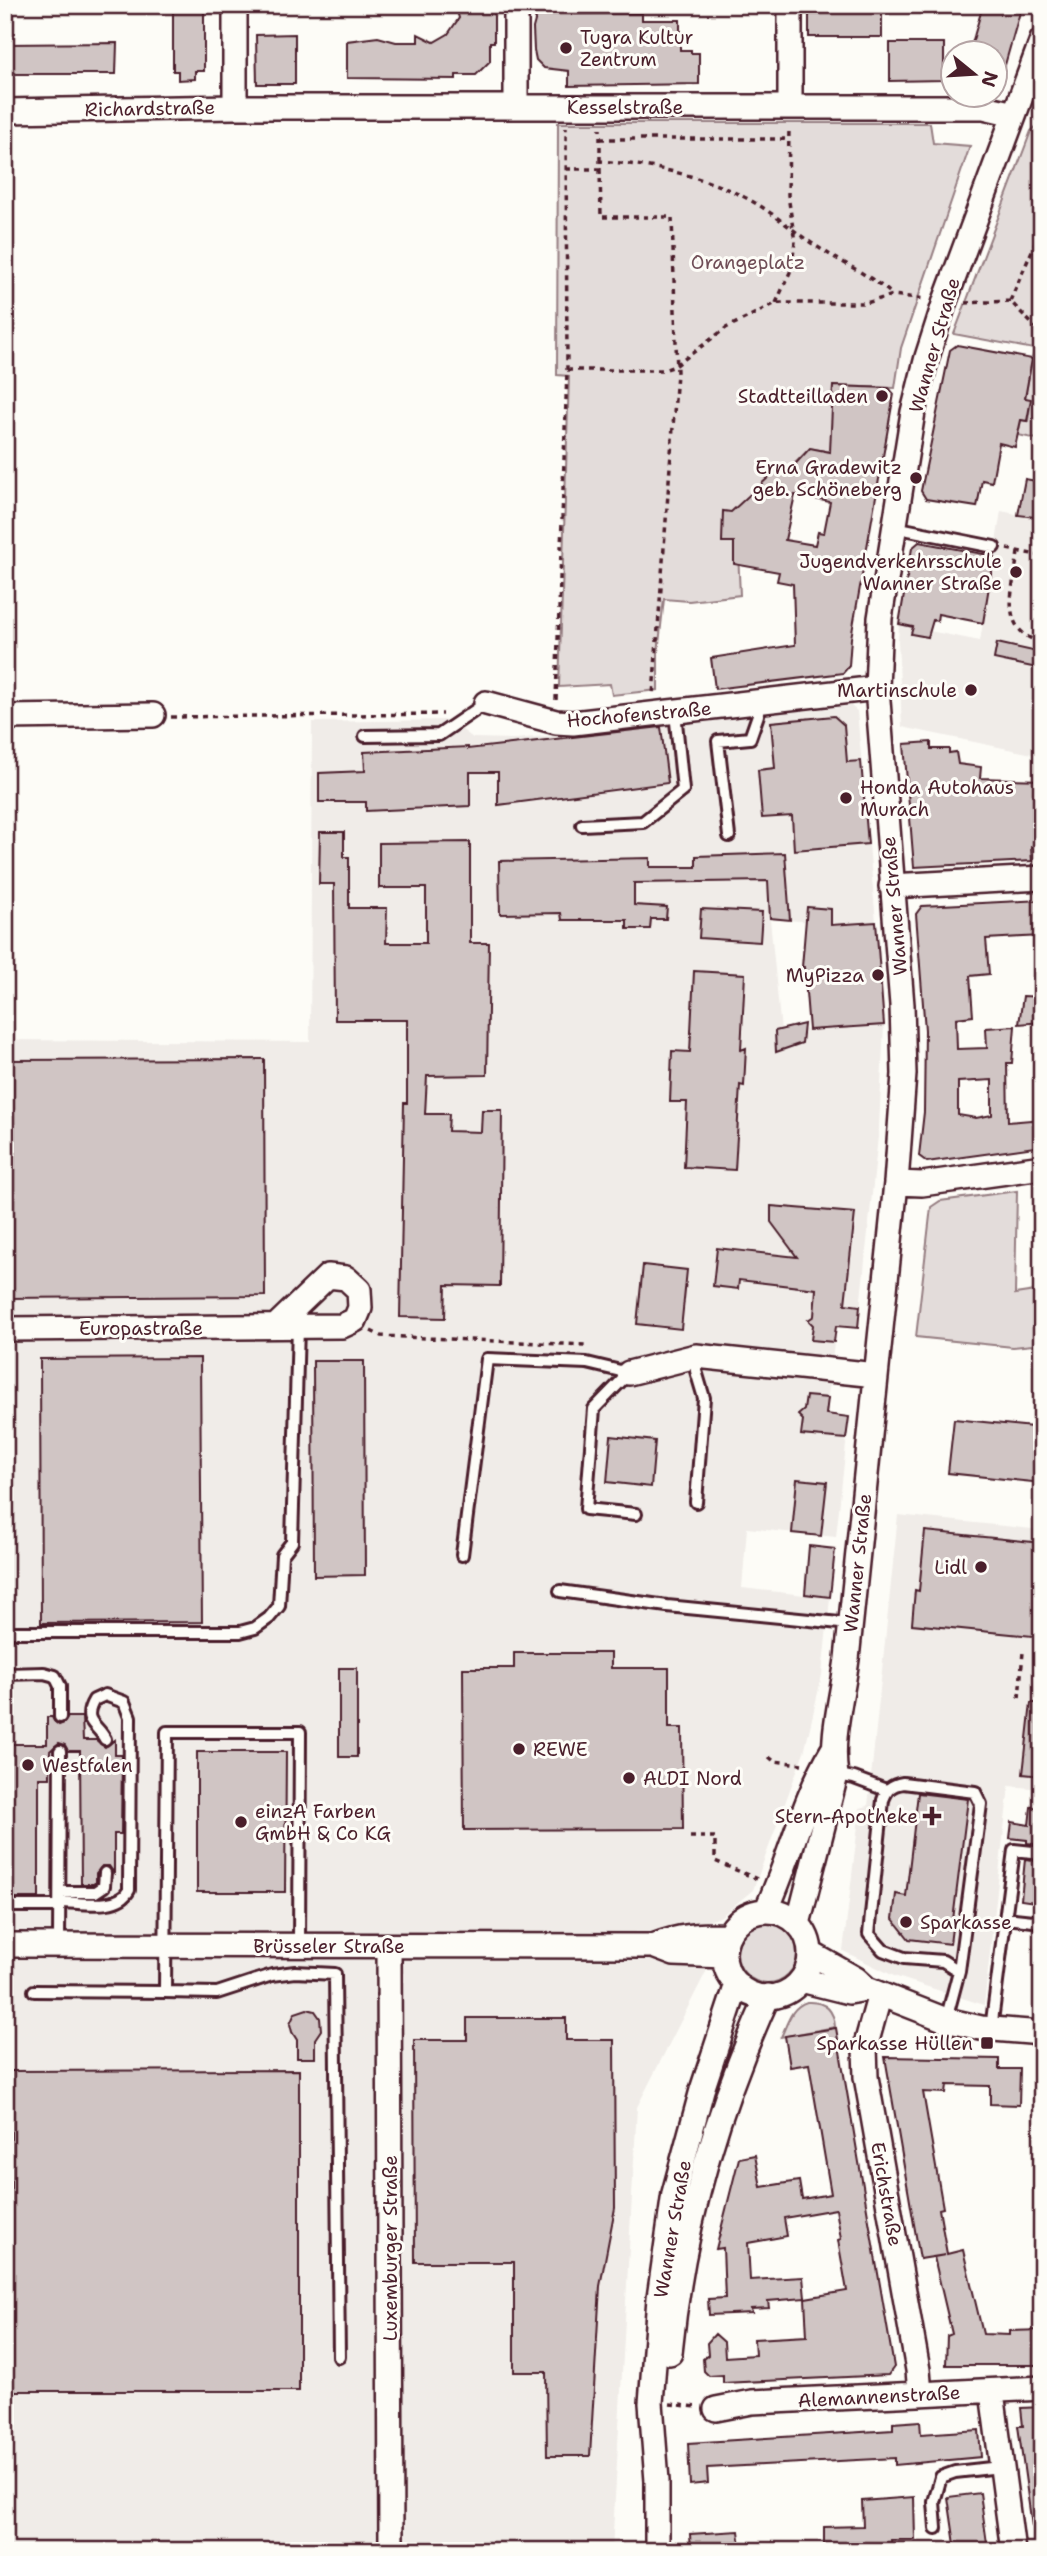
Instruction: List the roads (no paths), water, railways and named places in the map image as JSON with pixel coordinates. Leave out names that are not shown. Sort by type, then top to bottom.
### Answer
[{"type":"street","name":"Richardstraße","points":[[5,111],[235,107],[234,5]]},
{"type":"street","points":[[516,5],[516,106]]},
{"type":"street","points":[[790,5],[790,107]]},
{"type":"street","name":"Wanner Straße","points":[[798,1924],[842,1699],[896,1183],[904,1055],[877,688],[880,618],[913,412],[927,357],[1014,114],[1032,93],[1042,40]]},
{"type":"street","name":"Kesselstraße","points":[[235,107],[984,107],[1014,114]]},
{"type":"street","name":"Hochofenstraße","points":[[486,703],[556,722],[573,723],[877,688]]},
{"type":"street","points":[[5,717],[153,715]]},
{"type":"street","points":[[891,886],[1042,878]]},
{"type":"street","points":[[896,1183],[922,1184],[1042,1167]]},
{"type":"street","name":"Europastraße","points":[[5,1329],[287,1326]]},
{"type":"street","points":[[629,1373],[696,1356],[876,1375]]},
{"type":"street","name":"Wanner Straße","points":[[766,1911],[830,1765]]},
{"type":"street","points":[[766,1911],[789,1917],[798,1924],[804,1933],[810,1953],[801,1980],[792,1989],[768,1996],[757,1995],[737,1984],[726,1966],[726,1946],[744,1917],[766,1911]]},
{"type":"street","name":"Brüsseler Straße","points":[[5,1945],[653,1946],[675,1937],[695,1934],[726,1946]]},
{"type":"street","name":"Luxemburger Straße","points":[[388,1946],[391,2551]]},
{"type":"street","points":[[810,1953],[874,1992],[946,2020],[991,2029],[1042,2033]]},
{"type":"street","points":[[801,1980],[849,1992],[874,1992]]},
{"type":"street","name":"Wanner Straße","points":[[657,2551],[657,2481],[651,2403],[659,2298],[674,2193],[702,2090],[737,1984]]},
{"type":"street","name":"Erichstraße","points":[[874,1992],[865,2049],[866,2077],[920,2394]]},
{"type":"street","name":"Wanner Straße","points":[[657,2481],[675,2300],[695,2201],[726,2097],[768,1996]]},
{"type":"street","name":"Alemannenstraße","points":[[716,2409],[752,2402],[1042,2388]]},
{"type":"street","points":[[992,2392],[1013,2551]]},
{"type":"lane","points":[[894,527],[995,547]]},
{"type":"lane","points":[[729,836],[719,741],[750,738],[758,715],[757,702]]},
{"type":"lane","points":[[365,736],[439,735],[486,703]]},
{"type":"lane","points":[[582,825],[643,822],[683,790],[675,712]]},
{"type":"lane","points":[[5,1632],[240,1632],[255,1628],[269,1618],[279,1606],[282,1555],[292,1542],[287,1326]]},
{"type":"lane","points":[[696,1356],[696,1371],[704,1398],[696,1502]]},
{"type":"lane","points":[[462,1555],[487,1359],[587,1363],[629,1373]]},
{"type":"lane","points":[[629,1373],[594,1409],[586,1509],[636,1514]]},
{"type":"lane","points":[[560,1591],[667,1606],[850,1624]]},
{"type":"lane","points":[[5,1674],[44,1673],[55,1676],[60,1686],[60,1717]]},
{"type":"lane","points":[[59,1900],[113,1903],[126,1896],[129,1889],[130,1717],[124,1702],[105,1695],[94,1700],[89,1716],[91,1723],[105,1740]]},
{"type":"lane","points":[[165,1992],[167,1732],[300,1732],[299,1945]]},
{"type":"lane","points":[[59,1944],[60,1751]]},
{"type":"lane","points":[[830,1765],[886,1790],[903,1783],[975,1792],[981,1804],[959,1971],[946,2020]]},
{"type":"lane","points":[[886,1790],[869,1934],[883,1950],[904,1958],[943,1961],[959,1971]]},
{"type":"lane","points":[[991,2029],[1014,1850],[1042,1853]]},
{"type":"lane","points":[[5,1906],[59,1900],[95,1892],[104,1885],[105,1873]]},
{"type":"lane","points":[[1005,1918],[1042,1922]]},
{"type":"lane","points":[[34,1991],[217,1993],[272,1975],[295,1972],[335,1974],[339,2357]]},
{"type":"lane","points":[[936,2528],[934,2502],[941,2477],[955,2472],[1000,2467]]},
{"type":"place","name":"Tugra Kultur Zentrum","points":[[566,48]]},
{"type":"place","name":"Stadtteilladen","points":[[882,396]]},
{"type":"place","name":"Erna Gradewitz geb. Schöneberg","points":[[916,478]]},
{"type":"place","name":"Jugendverkehrsschule Wanner Straße","points":[[1016,572]]},
{"type":"place","name":"Martinschule","points":[[971,690]]},
{"type":"place","name":"Honda Autohaus Murach","points":[[846,798]]},
{"type":"place","name":"MyPizza","points":[[878,975]]},
{"type":"place","name":"Lidl","points":[[981,1567]]},
{"type":"place","name":"REWE","points":[[519,1749]]},
{"type":"place","name":"Westfalen","points":[[28,1765]]},
{"type":"place","name":"ALDI Nord","points":[[629,1778]]},
{"type":"place","name":"Stern-Apotheke","points":[[932,1816]]},
{"type":"place","name":"einzA Farben GmbH & Co KG","points":[[241,1822]]},
{"type":"place","name":"Sparkasse","points":[[906,1922]]},
{"type":"place","name":"Sparkasse Hüllen","points":[[987,2043]]},
{"type":"park label","name":"Orangeplatz","points":[[748,262]]}]
